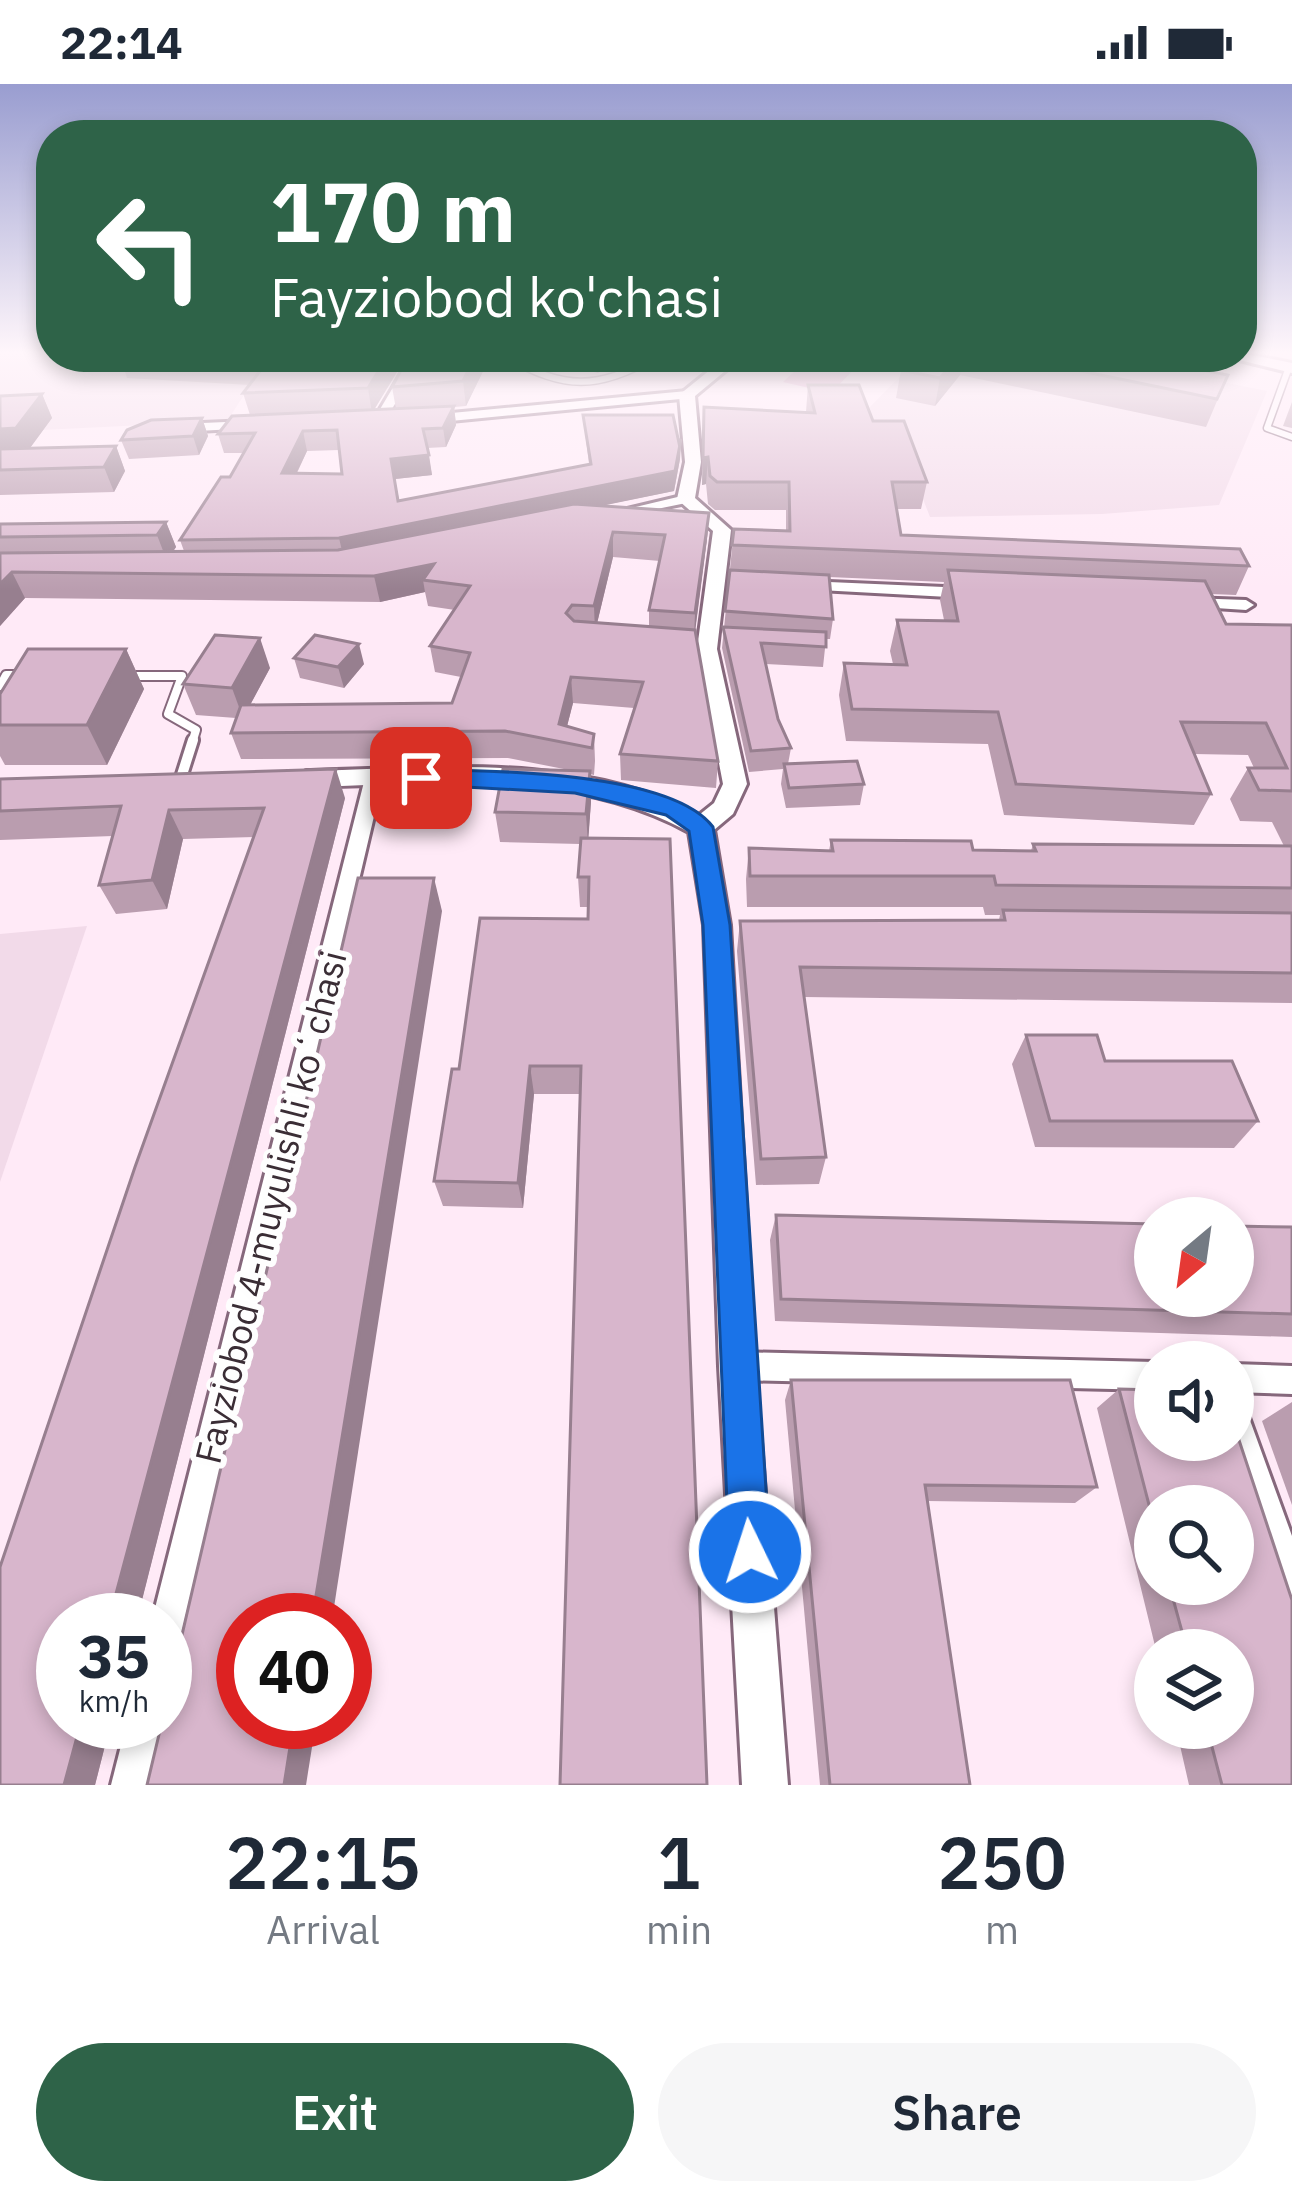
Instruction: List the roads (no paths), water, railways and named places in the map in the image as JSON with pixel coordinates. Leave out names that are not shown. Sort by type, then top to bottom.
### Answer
[{"type":"street","points":[[686,499],[693,462],[690,432]]},
{"type":"street","points":[[587,520],[686,499]]},
{"type":"street","points":[[686,499],[722,530],[728,583],[708,644],[735,784],[724,808],[701,827]]},
{"type":"street","points":[[786,585],[993,594]]},
{"type":"street","points":[[1177,602],[1246,605]]},
{"type":"street","name":"Fayziobod 4-muyulishli koʻchasi","points":[[175,1593],[374,778]]},
{"type":"street","points":[[288,780],[514,778],[656,802],[701,827],[728,925],[737,1366],[765,1785]]},
{"type":"street","points":[[737,1366],[1134,1375]]},
{"type":"street","points":[[1254,1379],[1292,1381]]},
{"type":"street","points":[[1250,1461],[1292,1581]]},
{"type":"street","points":[[128,1785],[137,1749]]},
{"type":"lane","points":[[0,686],[6,675],[28,675]]},
{"type":"lane","points":[[116,676],[182,676],[168,714],[196,730],[180,781]]}]
